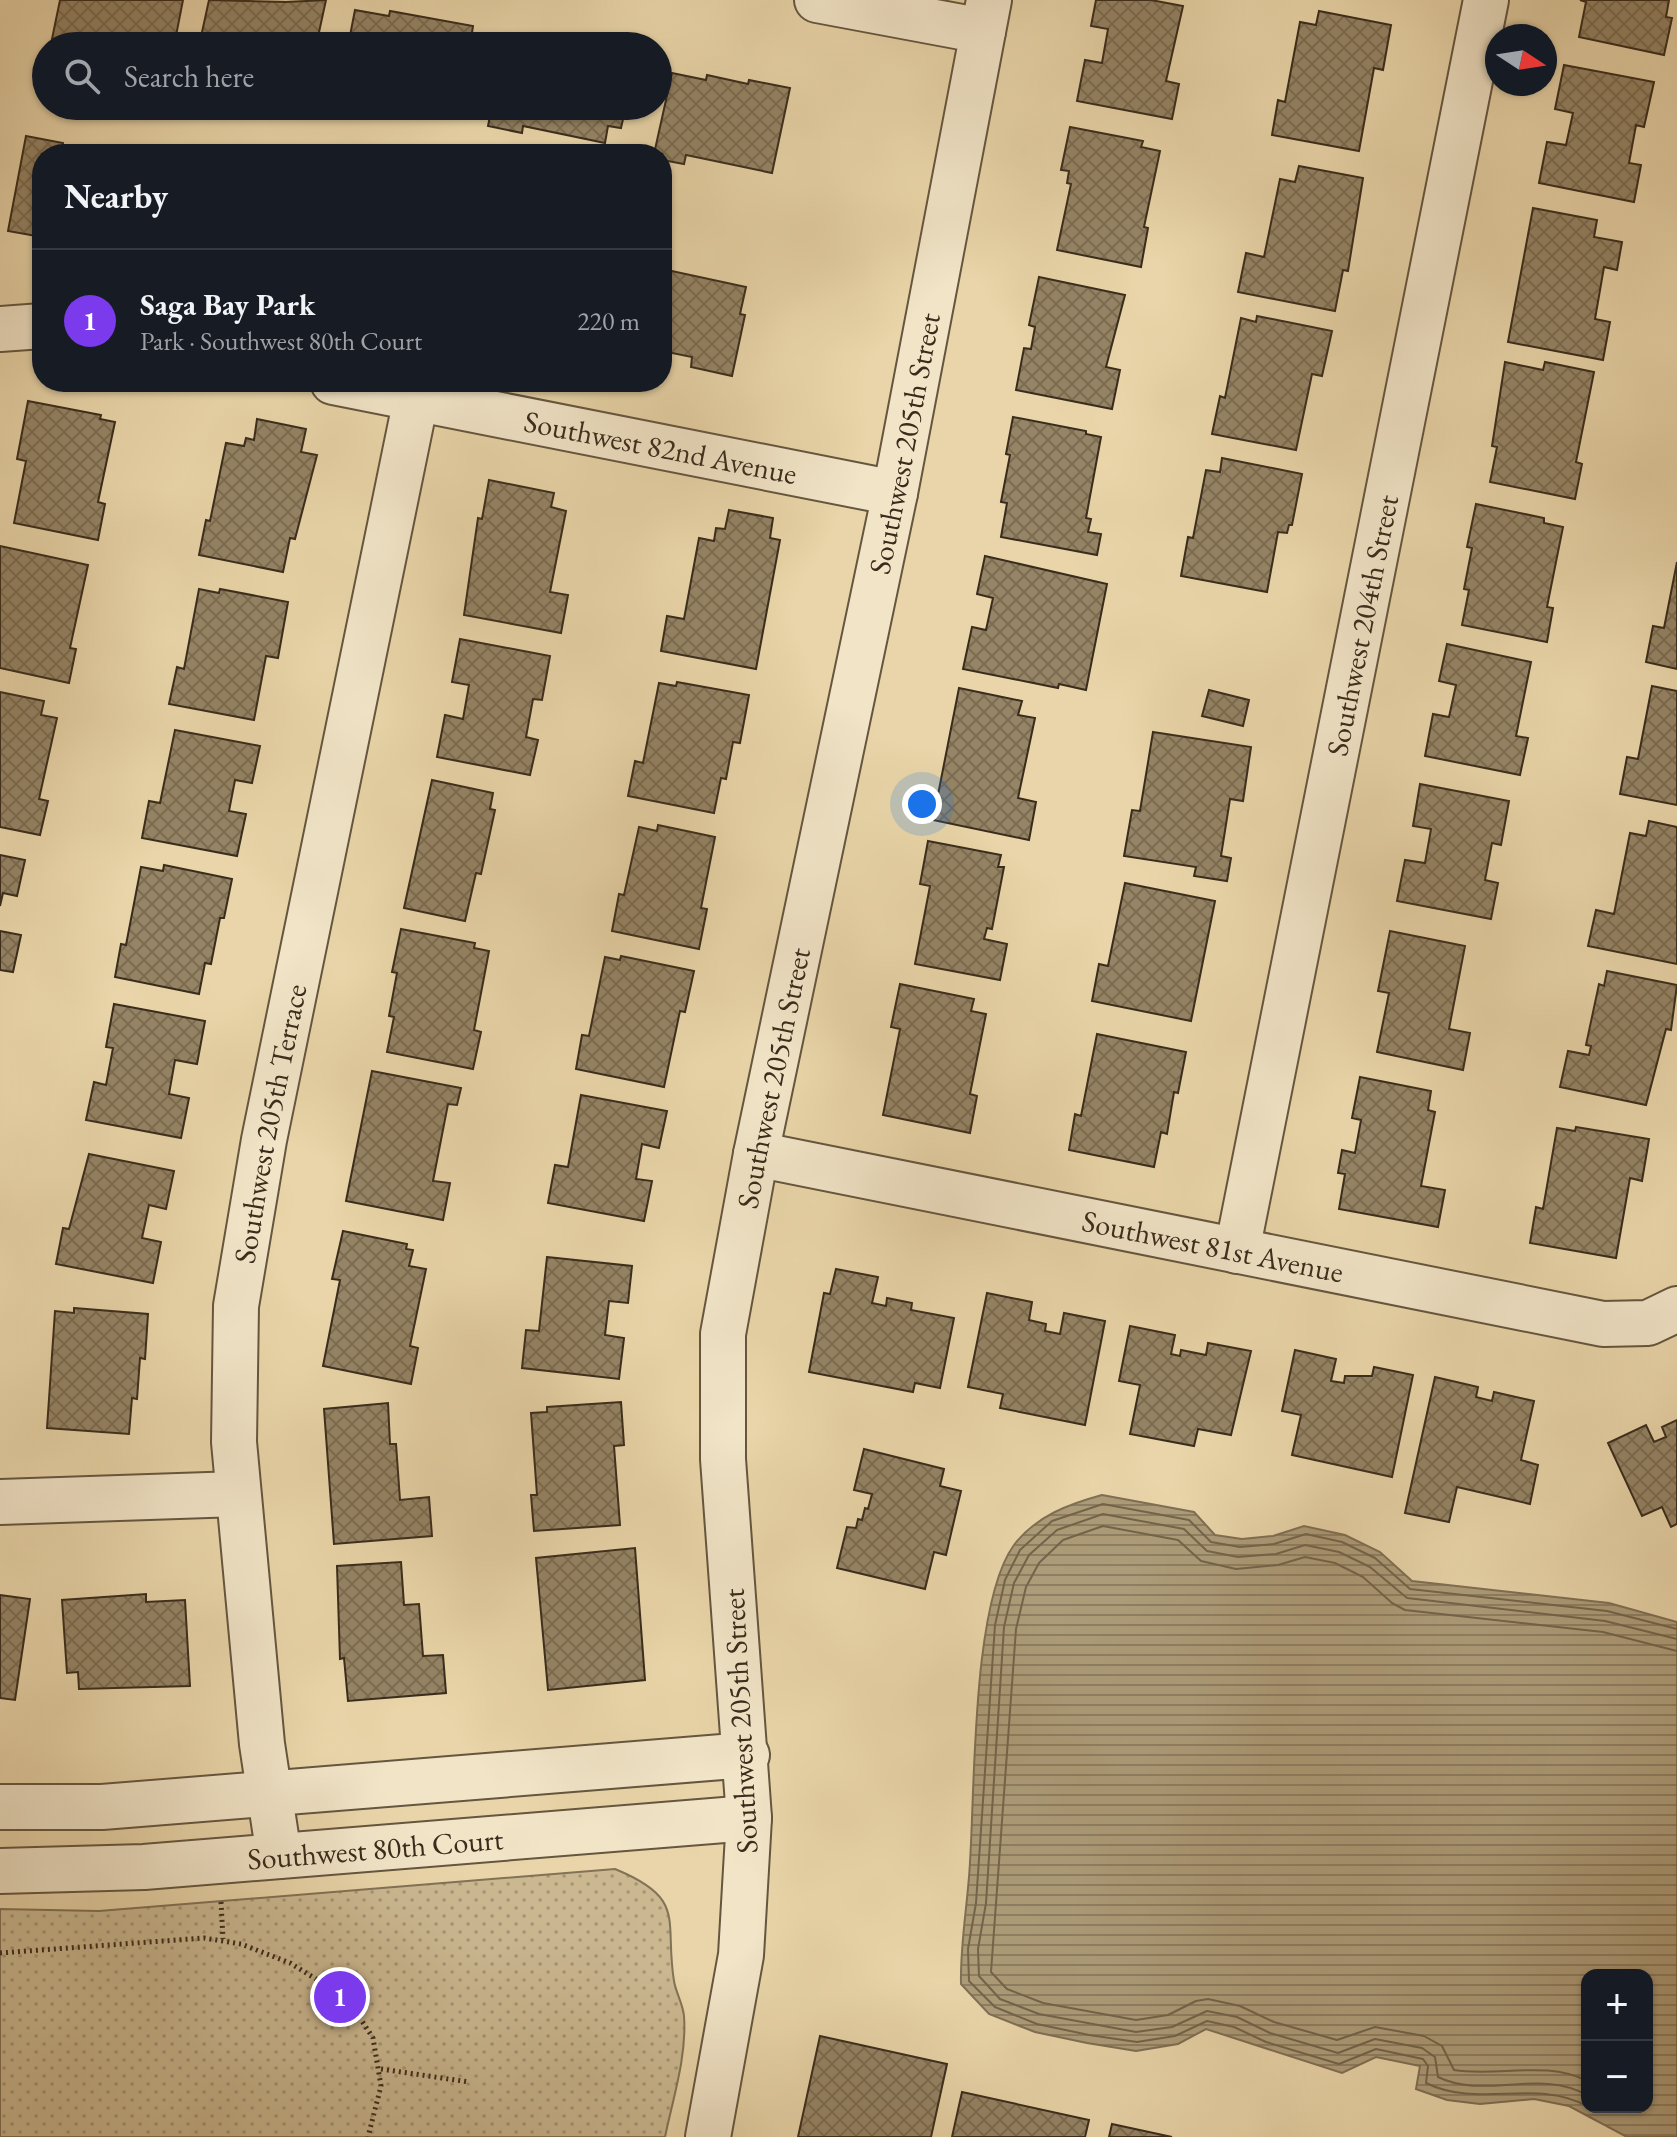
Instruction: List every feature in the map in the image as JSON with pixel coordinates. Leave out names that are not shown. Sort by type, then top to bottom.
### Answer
[{"type":"street","points":[[817,0],[986,16]]},
{"type":"street","name":"Southwest 204th Street","points":[[1237,1251],[1486,0]]},
{"type":"street","name":"Southwest 205th Street","points":[[708,2137],[741,1955],[749,1818],[747,1755],[723,1459],[721,1367],[729,1289],[895,493],[986,16]]},
{"type":"street","points":[[0,329],[32,327]]},
{"type":"street","name":"Southwest 82nd Avenue","points":[[382,392],[895,493]]},
{"type":"street","name":"Southwest 205th Terrace","points":[[279,1856],[262,1744],[238,1494],[232,1391],[241,1260],[416,399]]},
{"type":"street","name":"Southwest 81st Avenue","points":[[756,1154],[1603,1324],[1633,1326],[1674,1312]]},
{"type":"street","points":[[0,1502],[238,1494]]},
{"type":"street","name":"Southwest 80th Court","points":[[0,1807],[102,1807],[747,1755]]},
{"type":"street","name":"Southwest 80th Court","points":[[0,1871],[112,1869],[749,1818]]},
{"type":"path","points":[[0,1953],[204,1938],[262,1950],[347,1998],[373,2038],[381,2069],[379,2100],[368,2137]]},
{"type":"path","points":[[381,2069],[469,2082]]},
{"type":"shaded area","points":[[615,1869],[654,1891],[668,1913],[674,1981],[683,2012],[684,2031],[679,2077],[665,2137],[0,2137],[0,1909],[99,1911]]},
{"type":"water","points":[[1102,1495],[1194,1512],[1215,1535],[1242,1539],[1273,1536],[1304,1526],[1345,1535],[1380,1552],[1412,1581],[1609,1603],[1677,1622],[1677,2137],[1627,2137],[1582,2113],[1653,2113],[1653,1969],[1581,1969],[1581,2112],[1569,2106],[1534,2099],[1480,2104],[1447,2100],[1416,2089],[1420,2066],[1376,2057],[1342,2073],[1206,2029],[1178,2044],[1136,2051],[1035,2032],[989,2014],[961,1984],[983,1651],[1000,1572],[1014,1545],[1032,1526],[1065,1507]]},
{"type":"building","points":[[60,0],[183,0],[177,32],[53,32]]},
{"type":"building","points":[[209,0],[326,0],[319,32],[202,32]]},
{"type":"building","points":[[1096,0],[1151,0],[1183,6],[1166,81],[1179,84],[1172,119],[1077,101],[1085,60],[1102,63],[1108,29],[1091,26]]},
{"type":"building","points":[[1580,0],[1669,0],[1666,17],[1672,18],[1664,55],[1579,37],[1586,2]]},
{"type":"building","points":[[355,10],[389,16],[390,11],[473,26],[472,32],[351,32]]},
{"type":"building","points":[[1319,11],[1391,25],[1383,70],[1374,68],[1359,151],[1272,135],[1278,100],[1285,102],[1300,22],[1316,25]]},
{"type":"building","points":[[1564,65],[1654,82],[1644,127],[1636,125],[1629,163],[1641,165],[1634,202],[1539,183],[1547,142],[1566,145],[1573,113],[1555,109]]},
{"type":"building","points":[[672,73],[706,80],[707,75],[748,84],[749,80],[790,88],[772,173],[686,155],[684,164],[672,162],[672,144],[656,144],[662,120],[672,120]]},
{"type":"building","points":[[489,120],[623,120],[621,128],[608,126],[605,143],[523,126],[522,133],[488,126]]},
{"type":"building","points":[[1070,127],[1143,141],[1141,147],[1160,151],[1144,227],[1148,228],[1141,267],[1057,250],[1071,184],[1067,183],[1069,171],[1061,170]]},
{"type":"building","points":[[26,136],[63,143],[32,144],[32,235],[8,231]]},
{"type":"building","points":[[1299,166],[1363,178],[1348,271],[1343,270],[1335,311],[1238,292],[1246,253],[1264,257],[1280,179],[1295,182]]},
{"type":"building","points":[[1533,208],[1597,220],[1594,237],[1622,242],[1617,270],[1604,267],[1595,319],[1610,322],[1603,360],[1508,342]]},
{"type":"building","points":[[672,271],[746,287],[740,314],[745,315],[732,376],[691,367],[692,357],[672,353]]},
{"type":"building","points":[[1039,277],[1125,295],[1106,367],[1120,370],[1112,409],[1016,390],[1024,348],[1031,349],[1035,327],[1029,325]]},
{"type":"building","points":[[1257,316],[1332,331],[1322,376],[1312,374],[1296,450],[1212,434],[1220,396],[1225,398],[1241,318],[1256,322]]},
{"type":"building","points":[[1505,362],[1543,370],[1545,362],[1594,372],[1576,462],[1582,464],[1575,499],[1490,482],[1497,447],[1492,446]]},
{"type":"building","points":[[28,401],[101,415],[100,419],[115,422],[98,502],[105,504],[98,540],[14,523],[26,461],[17,459]]},
{"type":"building","points":[[1013,417],[1086,431],[1086,434],[1101,437],[1086,518],[1091,519],[1088,532],[1101,534],[1097,555],[1001,537],[1007,503],[1001,502]]},
{"type":"building","points":[[257,419],[306,429],[301,452],[317,455],[295,539],[290,538],[283,572],[199,555],[206,520],[210,521],[226,443],[244,446],[246,438],[254,440]]},
{"type":"building","points":[[1222,458],[1302,474],[1292,525],[1289,525],[1287,533],[1278,532],[1267,592],[1181,576],[1188,537],[1193,538],[1206,470],[1220,472]]},
{"type":"building","points":[[489,480],[554,493],[551,507],[566,511],[550,592],[568,595],[561,633],[464,615],[478,518],[482,519]]},
{"type":"building","points":[[1476,504],[1544,518],[1544,523],[1563,527],[1547,607],[1553,608],[1547,642],[1462,625],[1469,590],[1464,589],[1472,548],[1467,547]]},
{"type":"building","points":[[729,510],[773,518],[770,538],[780,540],[756,669],[661,651],[667,616],[684,619],[699,538],[714,541],[716,528],[725,529]]},
{"type":"building","points":[[0,546],[88,565],[70,648],[76,649],[69,683],[0,668]]},
{"type":"building","points":[[985,556],[1107,584],[1086,690],[1059,684],[1058,688],[963,669],[972,627],[986,630],[993,598],[977,594]]},
{"type":"building","points":[[1677,562],[1677,669],[1646,662],[1653,626],[1664,628]]},
{"type":"building","points":[[199,589],[219,593],[220,589],[288,602],[278,658],[266,656],[254,720],[169,704],[177,667],[184,669]]},
{"type":"building","points":[[460,639],[550,656],[542,700],[533,699],[526,737],[538,740],[530,775],[437,757],[445,715],[463,719],[469,685],[452,682]]},
{"type":"building","points":[[1447,644],[1531,662],[1516,736],[1528,738],[1520,775],[1425,756],[1433,714],[1449,717],[1456,685],[1439,681]]},
{"type":"building","points":[[677,682],[749,695],[740,743],[733,742],[726,779],[721,778],[714,813],[628,796],[635,761],[643,763],[659,683],[676,686]]},
{"type":"building","points":[[1652,686],[1677,691],[1677,805],[1620,794],[1627,757],[1638,759]]},
{"type":"building","points":[[959,688],[1022,701],[1018,715],[1035,718],[1018,798],[1036,802],[1029,840],[933,820]]},
{"type":"building","points":[[1209,690],[1249,700],[1243,726],[1202,716]]},
{"type":"building","points":[[0,692],[44,701],[41,715],[57,718],[39,799],[48,801],[40,835],[0,827]]},
{"type":"building","points":[[175,730],[260,746],[252,783],[235,780],[229,811],[246,814],[237,856],[142,838],[149,801],[160,803]]},
{"type":"building","points":[[1153,732],[1251,747],[1243,801],[1230,799],[1221,856],[1231,858],[1227,881],[1194,876],[1196,867],[1124,856],[1132,810],[1140,811]]},
{"type":"building","points":[[432,780],[493,793],[490,809],[495,810],[481,874],[476,873],[465,921],[404,908]]},
{"type":"building","points":[[1420,784],[1509,801],[1501,845],[1492,843],[1485,880],[1498,883],[1491,919],[1397,901],[1405,860],[1425,863],[1431,829],[1413,826]]},
{"type":"building","points":[[1649,821],[1677,827],[1677,964],[1588,946],[1596,910],[1614,914],[1630,833],[1646,836]]},
{"type":"building","points":[[658,825],[715,837],[701,908],[707,909],[699,949],[612,931],[619,894],[624,895],[639,827],[657,831]]},
{"type":"building","points":[[928,841],[1001,855],[998,867],[1004,867],[992,929],[987,928],[984,939],[1007,944],[1000,980],[915,964],[930,886],[920,884]]},
{"type":"building","points":[[0,855],[25,860],[17,896],[3,893],[0,906]]},
{"type":"building","points":[[164,865],[232,879],[211,964],[205,963],[199,994],[115,977],[121,944],[126,945],[141,867],[163,871]]},
{"type":"building","points":[[1125,883],[1215,901],[1191,1021],[1092,1001],[1099,964],[1108,966]]},
{"type":"building","points":[[401,929],[475,943],[474,948],[489,951],[474,1030],[481,1032],[473,1069],[387,1052],[394,1017],[389,1016],[397,973],[392,972]]},
{"type":"building","points":[[0,931],[21,935],[13,972],[0,970]]},
{"type":"building","points":[[1390,931],[1465,946],[1449,1029],[1470,1033],[1463,1070],[1377,1052],[1389,993],[1378,991]]},
{"type":"building","points":[[621,956],[694,971],[685,1012],[680,1011],[664,1087],[576,1069],[582,1035],[589,1036],[605,957],[620,960]]},
{"type":"building","points":[[1607,971],[1677,985],[1671,1030],[1666,1029],[1646,1105],[1560,1087],[1568,1051],[1589,1055],[1591,1046],[1586,1045],[1599,984],[1604,986]]},
{"type":"building","points":[[900,984],[974,999],[971,1011],[986,1014],[970,1094],[977,1096],[970,1133],[883,1115],[900,1029],[891,1027]]},
{"type":"building","points":[[114,1004],[205,1021],[197,1064],[175,1060],[169,1094],[189,1098],[181,1138],[86,1120],[94,1082],[106,1085],[113,1048],[106,1047]]},
{"type":"building","points":[[1097,1034],[1186,1052],[1178,1093],[1174,1092],[1167,1134],[1161,1132],[1154,1167],[1069,1150],[1075,1114],[1081,1116]]},
{"type":"building","points":[[372,1071],[461,1088],[457,1105],[448,1104],[433,1181],[450,1183],[443,1220],[346,1201]]},
{"type":"building","points":[[1360,1077],[1431,1091],[1428,1110],[1435,1112],[1421,1186],[1445,1190],[1438,1227],[1339,1209],[1345,1174],[1338,1173],[1342,1150],[1355,1153],[1361,1120],[1352,1118]]},
{"type":"building","points":[[581,1095],[667,1111],[659,1148],[642,1144],[636,1179],[652,1181],[644,1221],[548,1203],[555,1165],[568,1167]]},
{"type":"building","points":[[1576,1127],[1649,1139],[1642,1181],[1630,1178],[1616,1258],[1530,1243],[1536,1207],[1543,1209],[1557,1128],[1575,1131]]},
{"type":"building","points":[[89,1154],[174,1171],[166,1209],[149,1205],[142,1238],[161,1242],[153,1283],[56,1264],[63,1228],[69,1229]]},
{"type":"building","points":[[343,1231],[407,1244],[406,1249],[413,1250],[409,1266],[426,1269],[410,1346],[418,1348],[411,1384],[323,1366],[340,1280],[332,1279]]},
{"type":"building","points":[[547,1257],[632,1266],[628,1303],[609,1301],[605,1335],[624,1338],[619,1379],[522,1368],[526,1330],[539,1331]]},
{"type":"building","points":[[836,1269],[878,1277],[872,1303],[886,1306],[887,1298],[912,1303],[911,1310],[954,1318],[940,1388],[915,1383],[913,1392],[809,1372],[824,1293],[830,1294]]},
{"type":"building","points":[[987,1293],[1032,1302],[1029,1320],[1046,1324],[1045,1331],[1060,1334],[1064,1313],[1105,1321],[1085,1425],[1000,1408],[1003,1394],[968,1387]]},
{"type":"building","points":[[74,1308],[148,1314],[145,1359],[140,1358],[137,1399],[132,1398],[129,1434],[47,1428],[55,1311],[74,1313]]},
{"type":"building","points":[[1130,1326],[1175,1335],[1171,1354],[1180,1356],[1181,1350],[1206,1355],[1208,1343],[1251,1351],[1231,1435],[1198,1429],[1194,1446],[1130,1434],[1140,1385],[1119,1381]]},
{"type":"building","points":[[1295,1350],[1336,1359],[1331,1381],[1344,1383],[1345,1376],[1372,1376],[1374,1367],[1413,1375],[1392,1477],[1292,1455],[1301,1415],[1282,1411]]},
{"type":"building","points":[[1435,1377],[1478,1387],[1476,1397],[1492,1401],[1494,1392],[1534,1401],[1521,1460],[1538,1465],[1530,1504],[1457,1487],[1449,1522],[1405,1513]]},
{"type":"building","points":[[621,1402],[624,1445],[614,1446],[620,1525],[534,1531],[531,1495],[537,1495],[531,1413],[547,1412],[547,1407]]},
{"type":"building","points":[[388,1403],[390,1444],[396,1444],[400,1500],[429,1497],[432,1536],[334,1544],[324,1409]]},
{"type":"building","points":[[1677,1420],[1677,1524],[1671,1527],[1662,1507],[1642,1516],[1608,1443],[1646,1425],[1654,1442],[1666,1437],[1662,1427]]},
{"type":"building","points":[[864,1449],[944,1469],[940,1486],[961,1491],[946,1555],[934,1552],[925,1589],[837,1568],[847,1527],[856,1528],[858,1519],[862,1520],[865,1508],[868,1509],[872,1494],[854,1490]]},
{"type":"building","points":[[635,1548],[645,1680],[548,1690],[536,1558]]},
{"type":"building","points":[[401,1562],[404,1605],[419,1604],[423,1656],[443,1655],[446,1693],[348,1701],[344,1658],[340,1659],[337,1566]]},
{"type":"building","points":[[146,1594],[146,1602],[185,1600],[190,1686],[79,1689],[78,1672],[67,1673],[62,1600]]},
{"type":"building","points":[[0,1595],[30,1599],[15,1700],[0,1698]]},
{"type":"building","points":[[820,2036],[947,2064],[931,2137],[798,2137]]},
{"type":"building","points":[[962,2092],[1089,2120],[1085,2137],[952,2137]]},
{"type":"building","points":[[1112,2124],[1172,2137],[1109,2137]]},
{"type":"place","name":"Saga Bay Park","points":[[340,1997]]}]
